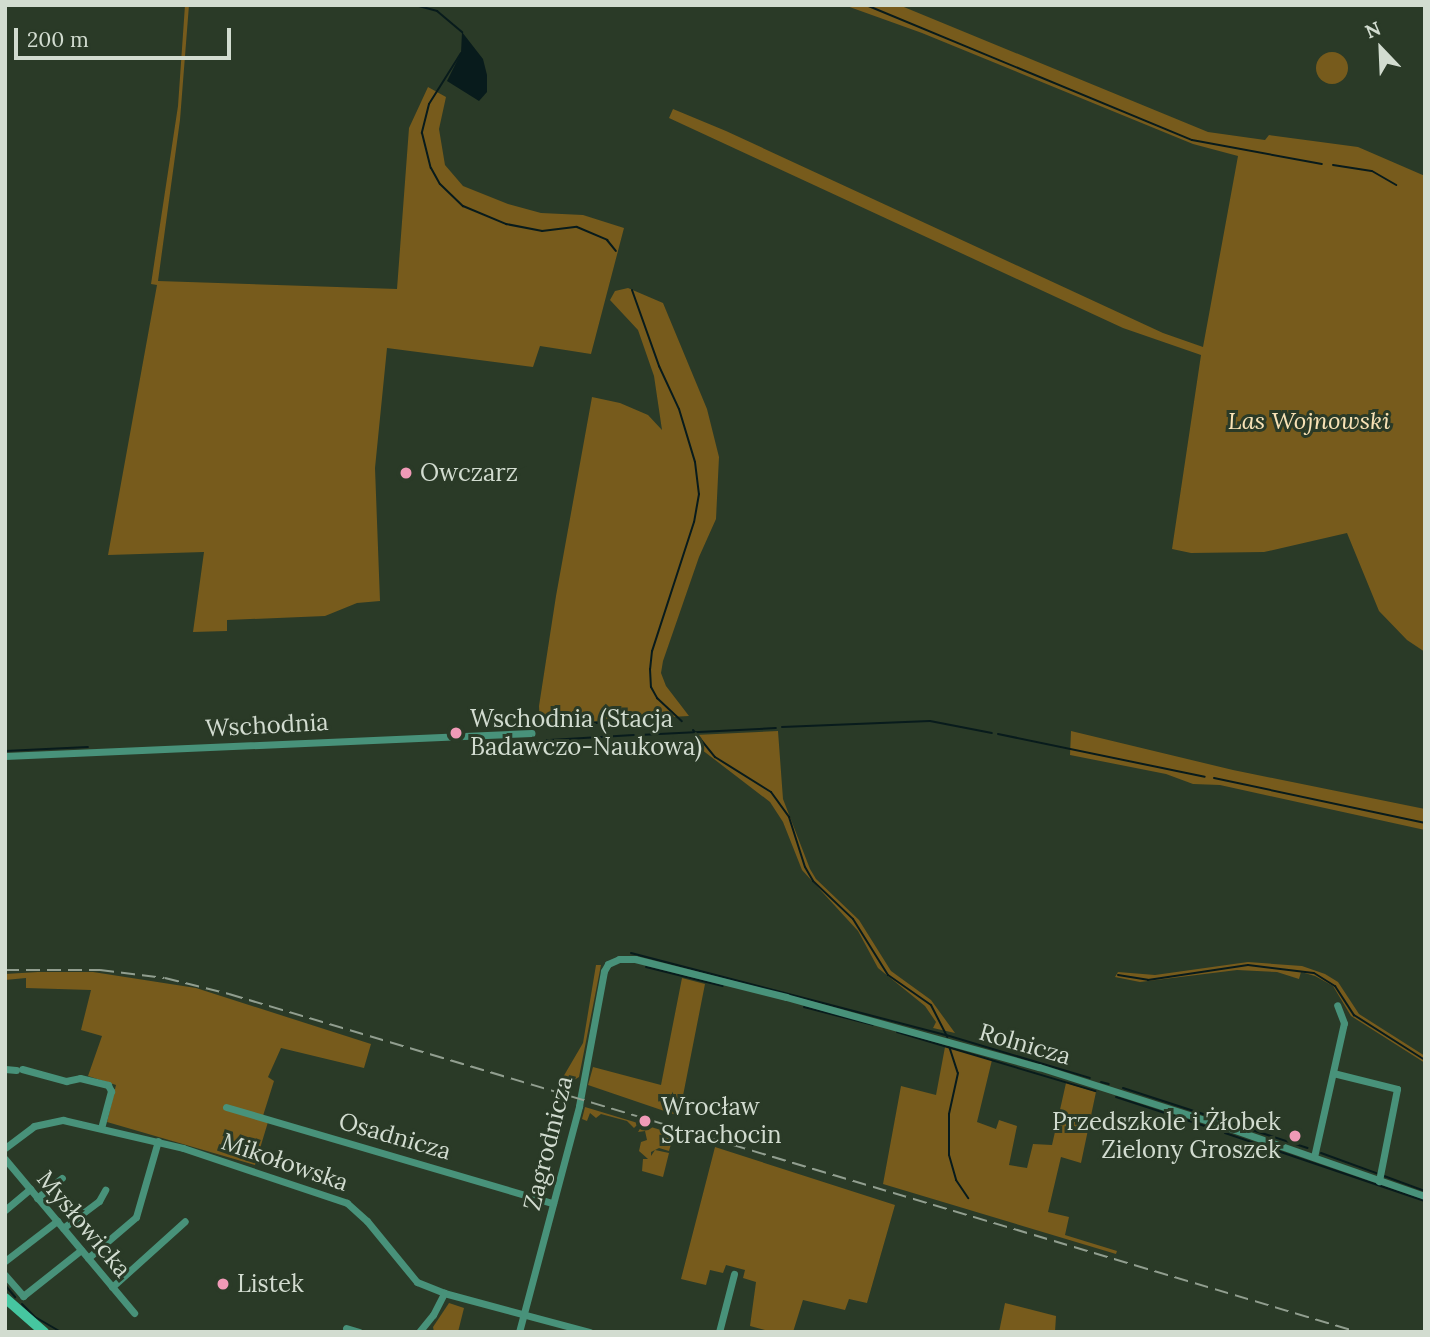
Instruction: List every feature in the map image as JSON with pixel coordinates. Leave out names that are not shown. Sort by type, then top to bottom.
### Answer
[{"type":"main road","points":[[5,1298],[44,1332]]},
{"type":"street","name":"Wschodnia","points":[[5,756],[531,733]]},
{"type":"street","name":"Rolnicza","points":[[608,964],[618,959],[635,959],[932,1036],[1100,1086],[1425,1196]]},
{"type":"street","name":"Zagrodnicza","points":[[519,1332],[580,1099],[604,971],[608,964]]},
{"type":"street","points":[[1314,1157],[1344,1023],[1337,1004]]},
{"type":"street","points":[[5,1069],[19,1069],[66,1081],[80,1078],[108,1085],[111,1091],[101,1128]]},
{"type":"street","points":[[1333,1073],[1397,1089],[1379,1181]]},
{"type":"street","name":"Osadnicza","points":[[226,1107],[553,1203]]},
{"type":"street","name":"Mikołowska","points":[[5,1148],[23,1132],[50,1121],[101,1128],[158,1141],[346,1203],[367,1221],[417,1282],[444,1293],[523,1316],[590,1332]]},
{"type":"street","points":[[88,1258],[136,1217],[158,1141]]},
{"type":"street","name":"Mysłowicka","points":[[5,1159],[134,1313]]},
{"type":"street","points":[[37,1198],[62,1178]]},
{"type":"street","points":[[5,1210],[30,1189]]},
{"type":"street","points":[[63,1228],[99,1201],[105,1190]]},
{"type":"street","points":[[5,1261],[57,1221]]},
{"type":"street","points":[[112,1287],[185,1221]]},
{"type":"street","points":[[5,1275],[23,1296],[81,1250]]},
{"type":"street","points":[[719,1332],[734,1275]]},
{"type":"street","points":[[419,1332],[433,1315],[444,1293]]},
{"type":"street","points":[[346,1328],[359,1332]]},
{"type":"green space","points":[[185,5],[189,5],[180,120],[158,281],[397,289],[409,128],[428,87],[446,97],[439,129],[445,165],[463,186],[508,204],[541,213],[583,215],[624,228],[591,354],[540,346],[533,367],[387,348],[375,468],[380,601],[357,603],[325,616],[227,620],[227,631],[193,632],[204,552],[108,555],[157,285],[151,284],[178,106]]},
{"type":"green space","name":"Las Wojnowski","points":[[844,5],[899,5],[1208,132],[1265,140],[1269,135],[1358,147],[1425,176],[1425,652],[1407,640],[1379,611],[1347,533],[1264,552],[1191,553],[1172,549],[1201,355],[1123,328],[669,118],[673,109],[726,131],[1163,333],[1203,347],[1238,156],[1193,144],[922,33]]},
{"type":"green space","points":[[1332,52],[1343,57],[1348,68],[1343,79],[1332,84],[1321,79],[1316,68],[1321,57]]},
{"type":"green space","points":[[628,288],[663,303],[707,409],[719,457],[716,519],[699,557],[661,673],[666,686],[689,716],[540,724],[539,706],[556,596],[592,397],[620,403],[648,415],[662,430],[654,376],[638,330],[610,300],[615,291]]},
{"type":"green space","points":[[778,731],[783,799],[810,869],[816,879],[859,920],[891,971],[931,1000],[955,1033],[933,1028],[936,1022],[925,1006],[878,968],[858,931],[802,870],[783,822],[770,802],[693,743],[695,735]]},
{"type":"green space","points":[[1071,731],[1233,770],[1425,809],[1425,830],[1220,785],[1193,784],[1166,774],[1070,755]]},
{"type":"green space","points":[[1248,962],[1302,966],[1325,974],[1338,982],[1359,1014],[1425,1056],[1425,1063],[1351,1016],[1333,986],[1301,972],[1299,979],[1277,972],[1237,970],[1140,982],[1115,977],[1118,972],[1155,975]]},
{"type":"green space","points":[[596,965],[601,965],[579,1077],[566,1085],[559,1084],[583,1043]]},
{"type":"green space","points":[[93,972],[196,988],[371,1044],[364,1068],[281,1048],[268,1077],[274,1081],[262,1119],[268,1122],[255,1165],[107,1122],[116,1085],[88,1076],[102,1036],[81,1030],[91,990],[26,988],[26,978],[5,980],[5,974]]},
{"type":"green space","points":[[682,978],[705,984],[679,1116],[588,1085],[593,1067],[661,1085]]},
{"type":"green space","points":[[945,1047],[992,1060],[977,1122],[996,1129],[999,1120],[1017,1126],[1009,1165],[1027,1168],[1033,1144],[1052,1145],[1066,1083],[1096,1092],[1081,1163],[1061,1157],[1048,1212],[1069,1217],[1065,1235],[1117,1251],[1116,1254],[883,1184],[901,1086],[936,1095]]},
{"type":"green space","points":[[585,1107],[674,1134],[669,1151],[659,1148],[655,1150],[669,1153],[663,1177],[642,1171],[643,1159],[648,1159],[639,1151],[641,1142],[647,1140],[645,1131],[638,1132],[641,1127],[638,1124],[634,1128],[627,1121],[601,1114],[596,1118],[590,1113],[587,1121],[582,1119]]},
{"type":"green space","points":[[715,1147],[895,1205],[867,1303],[849,1299],[845,1310],[803,1300],[793,1332],[773,1332],[750,1326],[756,1282],[743,1278],[745,1270],[726,1265],[723,1273],[710,1270],[706,1285],[681,1279]]},
{"type":"green space","points":[[449,1303],[464,1308],[458,1332],[434,1332],[433,1327]]},
{"type":"green space","points":[[1005,1303],[1056,1316],[1055,1332],[999,1332]]},
{"type":"shaded area","points":[[462,32],[483,59],[487,75],[487,92],[479,101],[447,81],[461,53]]},
{"type":"waterway","points":[[415,5],[437,11],[462,32]]},
{"type":"waterway","points":[[866,5],[1192,140],[1322,164]]},
{"type":"waterway","points":[[461,53],[429,104],[422,133],[431,168],[440,184],[463,206],[506,224],[542,231],[577,227],[607,240],[616,251]]},
{"type":"waterway","points":[[1333,165],[1372,171],[1396,185]]},
{"type":"waterway","points":[[632,290],[659,366],[679,409],[695,462],[699,494],[694,522],[652,651],[650,669],[651,687],[657,698],[682,721]]},
{"type":"waterway","points":[[544,725],[646,721]]},
{"type":"waterway","points":[[782,727],[930,721],[992,733]]},
{"type":"waterway","points":[[639,735],[776,728]]},
{"type":"waterway","points":[[693,730],[715,757],[771,792],[789,817],[805,867],[813,881],[853,919],[888,975],[931,1005],[947,1037]]},
{"type":"waterway","points":[[998,734],[1205,777]]},
{"type":"waterway","points":[[485,744],[634,735]]},
{"type":"waterway","points":[[5,751],[88,747]]},
{"type":"waterway","points":[[1214,778],[1425,823]]},
{"type":"waterway","points":[[631,953],[946,1035],[1090,1078]]},
{"type":"waterway","points":[[1118,975],[1148,980],[1248,965],[1314,973],[1335,986],[1354,1015],[1425,1060]]},
{"type":"waterway","points":[[646,967],[723,986]]},
{"type":"waterway","points":[[804,1007],[873,1025]]},
{"type":"waterway","points":[[897,1032],[1095,1091]]},
{"type":"waterway","points":[[949,1046],[958,1073],[949,1114],[949,1155],[956,1180],[968,1198]]},
{"type":"waterway","points":[[1101,1082],[1109,1084]]},
{"type":"waterway","points":[[1123,1088],[1308,1148]]},
{"type":"waterway","points":[[1116,1097],[1214,1129]]},
{"type":"waterway","points":[[1225,1133],[1425,1201]]},
{"type":"waterway","points":[[1321,1153],[1376,1173]]},
{"type":"waterway","points":[[1384,1176],[1425,1191]]},
{"type":"waterway","points":[[5,1285],[15,1297]]},
{"type":"waterway","points":[[22,1304],[35,1317],[61,1332]]},
{"type":"railway","points":[[5,970],[100,970],[165,978],[229,994],[1358,1332]]},
{"type":"place","name":"Owczarz","points":[[406,473]]},
{"type":"place","name":"Wschodnia (Stacja Badawczo-Naukowa)","points":[[456,733]]},
{"type":"place","name":"Wrocław Strachocin","points":[[645,1121]]},
{"type":"place","name":"Przedszkole i Żłobek Zielony Groszek","points":[[1295,1136]]},
{"type":"place","name":"Listek","points":[[223,1284]]}]
